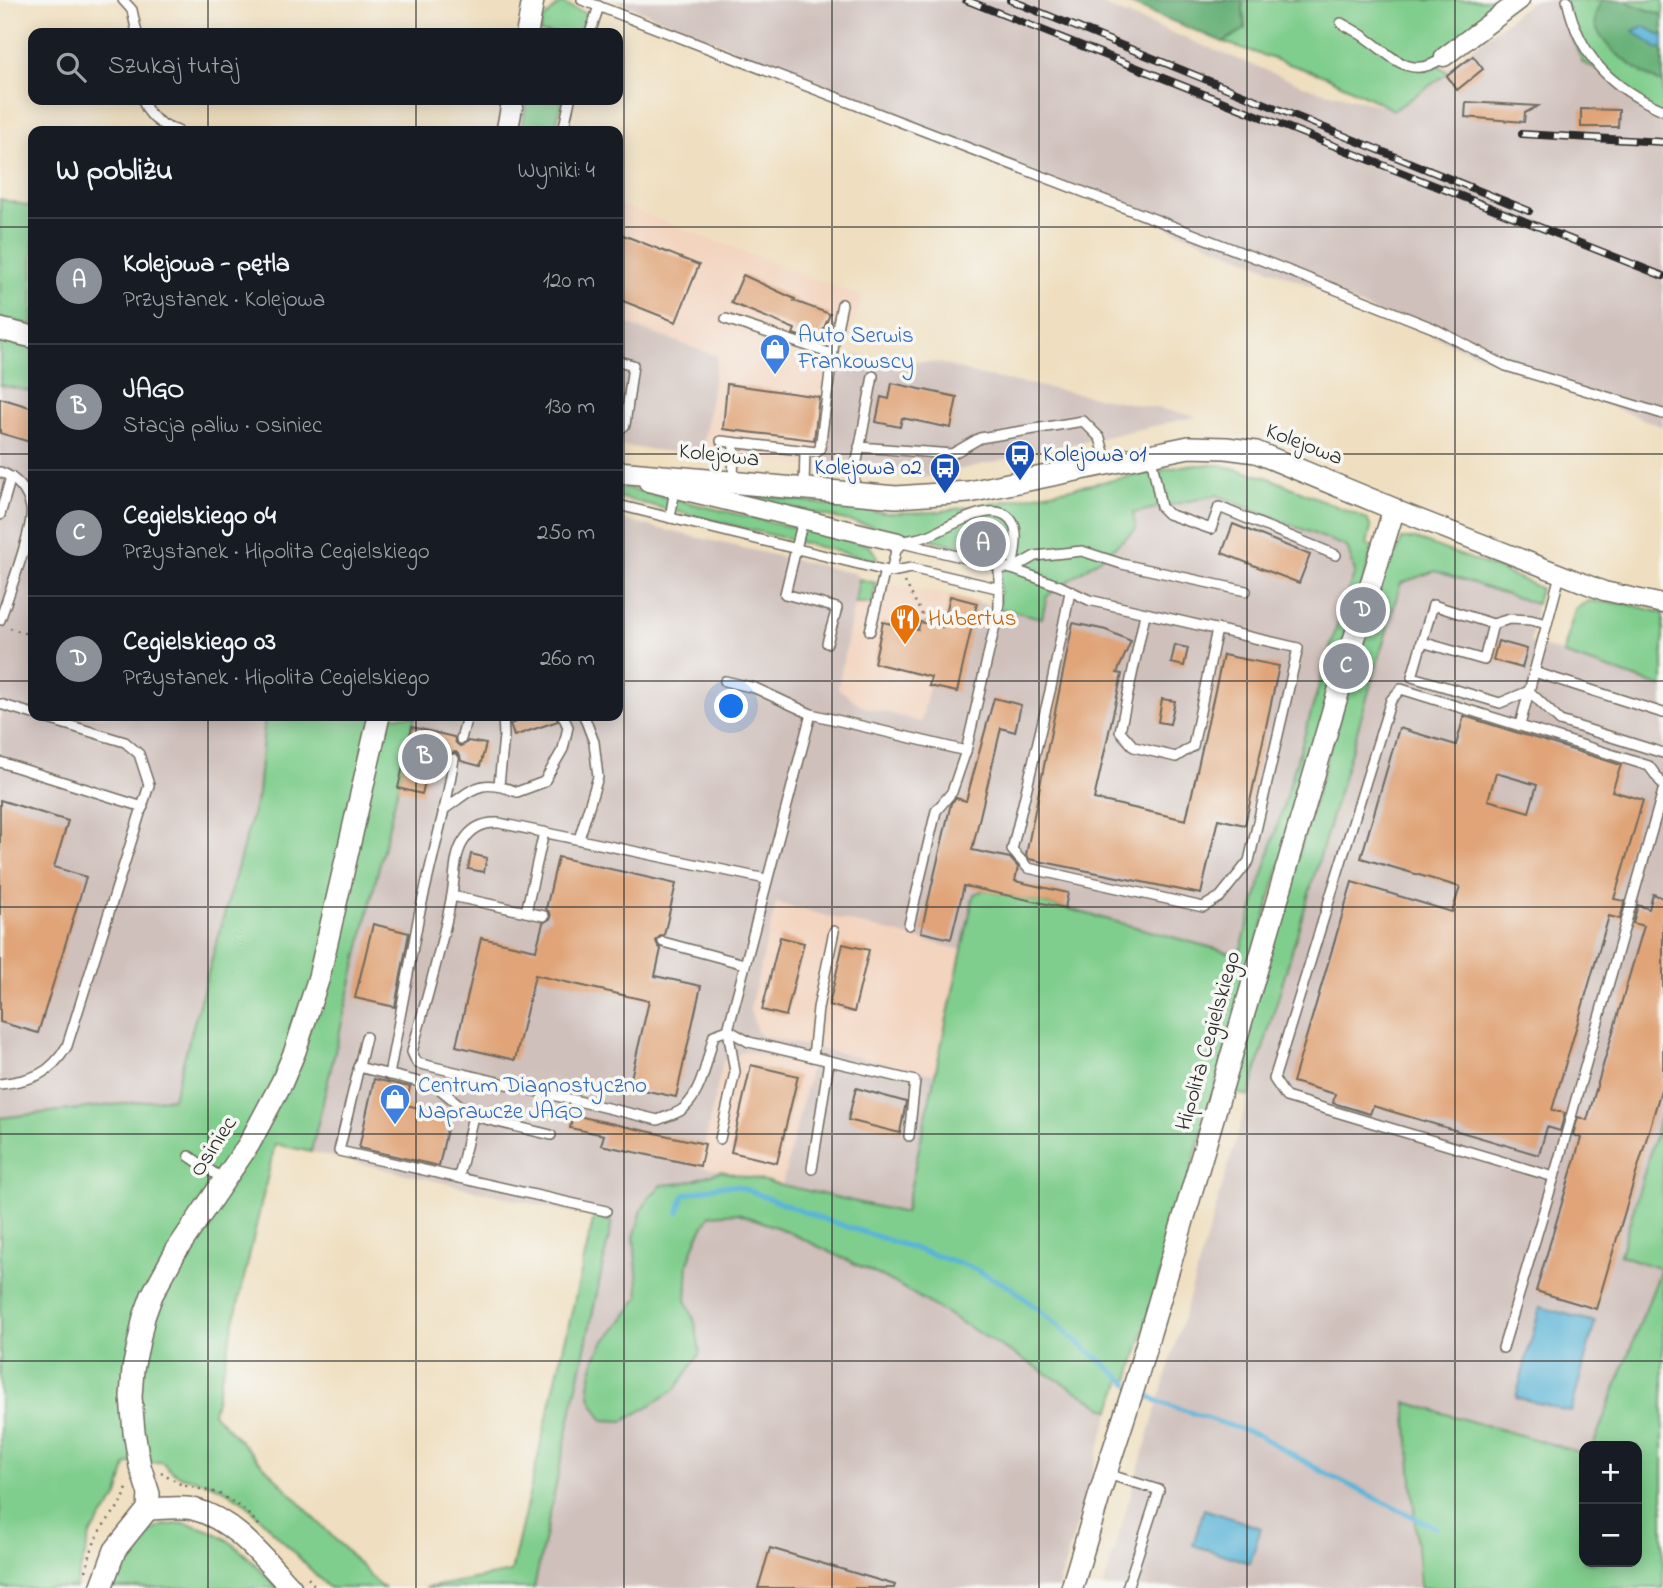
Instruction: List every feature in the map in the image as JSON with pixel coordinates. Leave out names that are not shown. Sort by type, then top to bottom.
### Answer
[{"type":"street","points":[[528,28],[533,0]]},
{"type":"street","points":[[1444,57],[1520,0]]},
{"type":"street","points":[[508,126],[512,105]]},
{"type":"street","points":[[0,329],[28,336]]},
{"type":"street","name":"Kolejowa","points":[[623,473],[896,497],[969,492],[1189,447],[1226,448],[1256,452],[1604,591],[1663,604]]},
{"type":"street","name":"Kolejowa","points":[[623,474],[898,542]]},
{"type":"street","name":"Hipolita Cegielskiego","points":[[1072,1588],[1394,509]]},
{"type":"street","name":"Osiniec","points":[[148,1509],[149,1493],[140,1466],[131,1397],[138,1340],[148,1306],[163,1273],[249,1144],[282,1082],[319,977],[378,721]]},
{"type":"street","points":[[101,1588],[115,1550],[148,1509],[178,1507],[209,1515],[237,1534],[291,1588]]},
{"type":"lane","points":[[123,0],[132,10],[135,28]]},
{"type":"lane","points":[[582,0],[1433,328],[1506,366],[1663,414]]},
{"type":"lane","points":[[1567,0],[1571,20],[1591,59],[1616,85],[1641,101],[1663,110]]},
{"type":"lane","points":[[592,28],[599,6]]},
{"type":"lane","points":[[1342,23],[1389,56],[1412,68],[1425,68],[1444,57]]},
{"type":"lane","points":[[145,105],[162,126]]},
{"type":"lane","points":[[564,126],[569,105]]},
{"type":"lane","points":[[721,441],[817,452],[820,449],[832,354],[842,304]]},
{"type":"lane","points":[[726,319],[832,354]]},
{"type":"lane","points":[[623,362],[633,365],[623,426]]},
{"type":"lane","points":[[853,495],[873,376]]},
{"type":"lane","points":[[859,447],[952,454],[980,438],[1083,421],[1100,438],[1107,465]]},
{"type":"lane","points":[[733,484],[734,443]]},
{"type":"lane","points":[[804,491],[805,451]]},
{"type":"lane","points":[[1151,456],[1161,507],[1168,514],[1211,528],[1219,507],[1335,555]]},
{"type":"lane","points":[[0,472],[17,480],[28,500]]},
{"type":"lane","points":[[0,514],[11,477]]},
{"type":"lane","points":[[670,518],[675,489]]},
{"type":"lane","points":[[623,506],[888,571],[911,568],[997,588]]},
{"type":"lane","name":"Kolejowa","points":[[998,511],[1008,516],[1016,528],[1012,569],[898,542],[927,536],[986,512],[998,511]]},
{"type":"lane","points":[[803,520],[785,594],[837,608],[827,643]]},
{"type":"lane","points":[[0,623],[28,533]]},
{"type":"lane","points":[[870,631],[898,542]]},
{"type":"lane","points":[[1012,569],[1034,556],[1082,551],[1122,564],[1246,591]]},
{"type":"lane","points":[[909,925],[936,811],[953,792],[966,751],[999,608],[999,566]]},
{"type":"lane","points":[[1012,569],[1060,586],[1089,600],[1298,648],[1249,861],[1220,897],[1203,907],[1028,868],[1012,850],[1051,687],[1070,592]]},
{"type":"lane","points":[[1520,724],[1560,575]]},
{"type":"lane","points":[[1529,691],[1500,704],[1412,677],[1433,605],[1493,624],[1510,620],[1531,620],[1547,624]]},
{"type":"lane","points":[[1145,614],[1120,731],[1134,747],[1176,757],[1193,746],[1217,629]]},
{"type":"lane","points":[[1422,642],[1483,660],[1493,624]]},
{"type":"lane","points":[[1534,672],[1663,713]]},
{"type":"lane","points":[[725,681],[755,688],[811,714],[966,751]]},
{"type":"lane","points":[[1555,1177],[1286,1097],[1273,1079],[1391,700],[1401,689],[1648,766],[1663,785]]},
{"type":"lane","points":[[1529,691],[1560,721],[1663,753]]},
{"type":"lane","points":[[0,704],[28,713]]},
{"type":"lane","points":[[720,1139],[734,1072],[728,1030],[811,714]]},
{"type":"lane","points":[[0,1084],[30,1080],[38,1076],[59,1060],[67,1046],[149,785],[139,754],[125,742],[56,721]]},
{"type":"lane","points":[[461,739],[466,721]]},
{"type":"lane","points":[[499,785],[503,721]]},
{"type":"lane","points":[[443,810],[481,784],[499,785],[517,793],[544,782],[563,749],[568,727],[565,721]]},
{"type":"lane","points":[[579,839],[598,777],[594,742],[586,721]]},
{"type":"lane","points":[[389,1075],[419,915],[454,759]]},
{"type":"lane","points":[[0,762],[143,807]]},
{"type":"lane","points":[[1503,1348],[1555,1177],[1663,791]]},
{"type":"lane","points":[[766,879],[544,832],[488,822],[478,826],[469,832],[460,847],[452,896],[412,1052],[417,1063],[658,1120],[683,1109],[693,1097],[713,1035],[728,1030],[749,1042],[915,1082],[909,1136]]},
{"type":"lane","points":[[526,912],[544,832]]},
{"type":"lane","points":[[452,896],[544,916]]},
{"type":"lane","points":[[813,1057],[818,1008],[834,931]]},
{"type":"lane","points":[[663,942],[744,964]]},
{"type":"lane","points":[[366,1037],[339,1150],[606,1211]]},
{"type":"lane","points":[[812,1169],[829,1061]]},
{"type":"lane","points":[[358,1068],[436,1087],[473,1116],[551,1135]]},
{"type":"lane","points":[[459,1177],[473,1116]]},
{"type":"lane","points":[[189,1156],[224,1181]]},
{"type":"lane","points":[[1106,1473],[1159,1490],[1127,1588]]},
{"type":"path","points":[[888,571],[904,580],[927,624]]},
{"type":"path","points":[[0,623],[28,634]]},
{"type":"shaded area","points":[[615,0],[1089,0],[1313,89],[1395,109],[1533,0],[1562,0],[1603,71],[1639,106],[1663,116],[1663,427],[1506,366]]},
{"type":"shaded area","points":[[623,206],[863,297],[830,394],[822,468],[702,455],[716,356],[623,323]]},
{"type":"shaded area","points":[[623,323],[717,356],[702,455],[623,447]]},
{"type":"shaded area","points":[[842,355],[940,363],[978,375],[1198,416],[922,478],[822,468],[829,391]]},
{"type":"shaded area","points":[[0,385],[28,391],[28,721],[265,721],[258,794],[173,1099],[0,1118]]},
{"type":"shaded area","points":[[1217,495],[1347,548],[1355,572],[1239,956],[1065,908],[985,891],[962,950],[776,903],[750,1009],[757,1031],[762,1036],[934,1074],[893,1282],[1110,1411],[1058,1588],[534,1588],[612,1222],[311,1152],[414,721],[623,721],[623,520],[856,574],[859,579],[838,688],[862,706],[921,722],[950,596],[1042,618],[1047,596],[1133,513]],"holes":[[[746,1051],[811,1067],[782,1185],[700,1166],[723,1061]]]},
{"type":"shaded area","points":[[1435,571],[1536,604],[1530,642],[1663,686],[1663,1109],[1620,1254],[1662,1269],[1595,1441],[1579,1441],[1579,1452],[1406,1403],[1418,1588],[1103,1588],[1401,583]]},
{"type":"shaded area","points":[[859,579],[950,596],[922,723],[862,706],[838,688]]},
{"type":"shaded area","points":[[775,903],[962,950],[934,1074],[762,1036],[757,1031],[750,1009]]},
{"type":"shaded area","points":[[746,1051],[811,1067],[782,1185],[700,1166],[723,1061]]},
{"type":"green space","points":[[1121,0],[1242,0],[1245,29],[1223,42]]},
{"type":"green space","points":[[1242,0],[1505,0],[1432,59],[1448,73],[1394,110],[1325,76],[1223,42],[1245,29]]},
{"type":"green space","points":[[1562,0],[1663,0],[1663,116],[1639,106],[1603,71],[1583,63],[1565,24],[1569,9]]},
{"type":"green space","points":[[1602,0],[1626,0],[1663,15],[1663,84],[1622,58],[1604,40],[1595,21]]},
{"type":"green space","points":[[560,3],[588,14],[584,28],[541,28],[542,21]]},
{"type":"green space","points":[[526,105],[562,105],[555,126],[522,126]]},
{"type":"green space","points":[[0,199],[28,206],[28,324],[0,318]]},
{"type":"green space","points":[[0,341],[28,347],[28,391],[0,385]]},
{"type":"green space","points":[[1188,465],[1221,465],[1269,478],[1367,519],[1371,528],[1367,544],[1373,548],[1341,657],[1337,657],[1335,663],[1339,665],[1128,1384],[1122,1380],[1110,1411],[893,1282],[784,1230],[738,1213],[710,1215],[697,1238],[688,1263],[686,1300],[695,1322],[700,1353],[675,1390],[624,1421],[603,1420],[591,1400],[589,1385],[595,1358],[602,1344],[639,1297],[634,1237],[649,1197],[662,1185],[684,1183],[721,1171],[905,1213],[974,894],[984,890],[1065,908],[1239,955],[1355,572],[1347,547],[1217,495],[1133,513],[1136,529],[1101,558],[1047,596],[1042,618],[999,608],[1000,555],[747,498],[752,494],[886,513],[934,512],[996,503]]},
{"type":"green space","points":[[623,487],[868,545],[877,555],[876,561],[623,498]]},
{"type":"green space","points":[[1402,539],[1416,539],[1498,569],[1540,588],[1536,604],[1435,571],[1401,583],[1249,1096],[1229,1091],[1369,615],[1373,615],[1375,608],[1371,607],[1389,550],[1397,552]]},
{"type":"green space","points":[[859,579],[876,583],[872,604],[855,603]]},
{"type":"green space","points":[[1589,601],[1628,604],[1663,613],[1663,687],[1563,654],[1575,609]]},
{"type":"green space","points":[[265,721],[414,721],[311,1152],[275,1144],[213,1413],[380,1586],[386,1588],[329,1588],[245,1503],[211,1484],[179,1475],[162,1462],[126,1465],[118,1496],[91,1533],[75,1588],[0,1588],[0,1118],[173,1098],[258,794]]},
{"type":"green space","points":[[1663,1109],[1663,1588],[1420,1588],[1406,1402],[1579,1453],[1579,1567],[1642,1567],[1642,1441],[1595,1441],[1661,1269],[1620,1255]]},
{"type":"green space","points":[[594,1217],[612,1222],[534,1588],[425,1588],[511,1572]]},
{"type":"green space","points":[[184,1523],[226,1539],[278,1588],[112,1588],[129,1547],[161,1526]]},
{"type":"water","points":[[1643,26],[1663,36],[1663,49],[1656,48],[1633,31]]},
{"type":"water","points":[[1540,1307],[1595,1322],[1571,1412],[1516,1397]]},
{"type":"water","points":[[1204,1509],[1261,1528],[1250,1563],[1193,1545]]},
{"type":"building","points":[[1473,56],[1483,69],[1457,90],[1447,76]]},
{"type":"building","points":[[1466,102],[1538,106],[1525,113],[1524,122],[1465,117]]},
{"type":"building","points":[[1581,109],[1619,110],[1618,127],[1581,127]]},
{"type":"building","points":[[623,235],[699,265],[676,322],[623,301]]},
{"type":"building","points":[[743,275],[795,299],[794,301],[830,314],[818,342],[793,334],[795,329],[731,303]]},
{"type":"building","points":[[892,383],[957,397],[951,428],[902,418],[900,427],[876,422],[881,397],[889,399]]},
{"type":"building","points":[[727,384],[819,397],[814,440],[723,429]]},
{"type":"building","points":[[0,398],[28,406],[28,441],[0,433]]},
{"type":"building","points":[[1233,524],[1310,555],[1299,583],[1222,553]]},
{"type":"building","points":[[950,596],[977,603],[957,692],[929,686],[931,677],[874,663],[883,622],[918,630],[920,622],[943,627]]},
{"type":"building","points":[[1073,623],[1106,630],[1131,641],[1117,673],[1122,674],[1094,799],[1186,820],[1223,655],[1279,666],[1245,825],[1218,819],[1201,894],[1029,859],[1026,855]]},
{"type":"building","points":[[1498,641],[1527,649],[1522,668],[1493,660]]},
{"type":"building","points":[[1175,645],[1188,648],[1184,666],[1171,663]]},
{"type":"building","points":[[994,698],[1021,705],[1015,732],[1001,728],[972,850],[1010,858],[1018,867],[1015,881],[1068,893],[1065,908],[964,886],[951,939],[921,932],[951,803],[956,798],[966,801]]},
{"type":"building","points":[[1162,699],[1175,701],[1170,724],[1158,722]]},
{"type":"building","points":[[1464,716],[1621,765],[1612,791],[1643,800],[1614,899],[1625,901],[1620,919],[1609,916],[1552,1110],[1565,1113],[1560,1131],[1547,1127],[1539,1155],[1373,1106],[1370,1114],[1333,1103],[1335,1094],[1293,1082],[1352,882],[1452,912],[1460,887],[1361,858],[1399,728],[1456,745]],"holes":[[[1496,773],[1537,785],[1529,812],[1488,800]]]},
{"type":"building","points":[[519,721],[558,721],[514,736],[510,724]]},
{"type":"building","points":[[412,727],[454,737],[460,746],[468,741],[486,744],[480,766],[461,761],[456,752],[447,757],[432,753],[422,794],[398,788]]},
{"type":"building","points":[[0,800],[68,821],[54,867],[86,877],[38,1033],[0,1022]]},
{"type":"building","points":[[471,854],[487,858],[484,872],[468,869]]},
{"type":"building","points":[[558,857],[676,884],[664,935],[656,941],[661,949],[655,976],[701,986],[676,1097],[629,1087],[649,1001],[535,975],[515,1060],[456,1046],[481,938],[536,950],[543,923],[551,918],[546,909]]},
{"type":"building","points":[[1653,894],[1663,898],[1663,1083],[1596,1309],[1536,1291],[1581,1138],[1573,1135],[1578,1117],[1587,1120],[1644,926],[1633,923],[1638,905],[1649,909]]},
{"type":"building","points":[[373,924],[409,933],[395,1007],[355,998]]},
{"type":"building","points":[[780,937],[804,943],[786,1016],[762,1010]]},
{"type":"building","points":[[843,944],[869,950],[854,1012],[829,1005]]},
{"type":"building","points":[[751,1065],[798,1076],[777,1163],[731,1152]]},
{"type":"building","points":[[374,1079],[410,1087],[406,1105],[450,1115],[439,1166],[359,1148]]},
{"type":"building","points":[[856,1088],[906,1102],[900,1133],[848,1120]]},
{"type":"building","points":[[573,1115],[705,1144],[700,1166],[601,1145],[604,1135],[570,1128]]},
{"type":"building","points":[[770,1548],[895,1585],[894,1588],[758,1588]]},
{"type":"waterway","points":[[678,1213],[684,1195],[718,1186],[737,1186],[820,1218],[968,1266],[1012,1288],[1129,1384]]},
{"type":"waterway","points":[[1138,1389],[1159,1402],[1258,1435],[1323,1472],[1436,1528]]},
{"type":"railway","points":[[966,0],[1663,276]]},
{"type":"railway","points":[[1010,0],[1529,211]]},
{"type":"railway","points":[[1522,134],[1663,142]]},
{"type":"place","name":"Auto Serwis Frankowscy","points":[[775,376]]},
{"type":"place","name":"Kolejowa 01","points":[[1020,482]]},
{"type":"place","name":"Kolejowa 02","points":[[945,495]]},
{"type":"place","name":"Kolejowa - pętla","points":[[983,544]]},
{"type":"place","name":"Cegielskiego 03","points":[[1363,610]]},
{"type":"place","name":"Hubertus","points":[[905,646]]},
{"type":"place","name":"Cegielskiego 04","points":[[1346,666]]},
{"type":"place","name":"JAGO","points":[[425,757]]},
{"type":"place","name":"Centrum Diagnostyczno Naprawcze JAGO","points":[[395,1126]]}]
